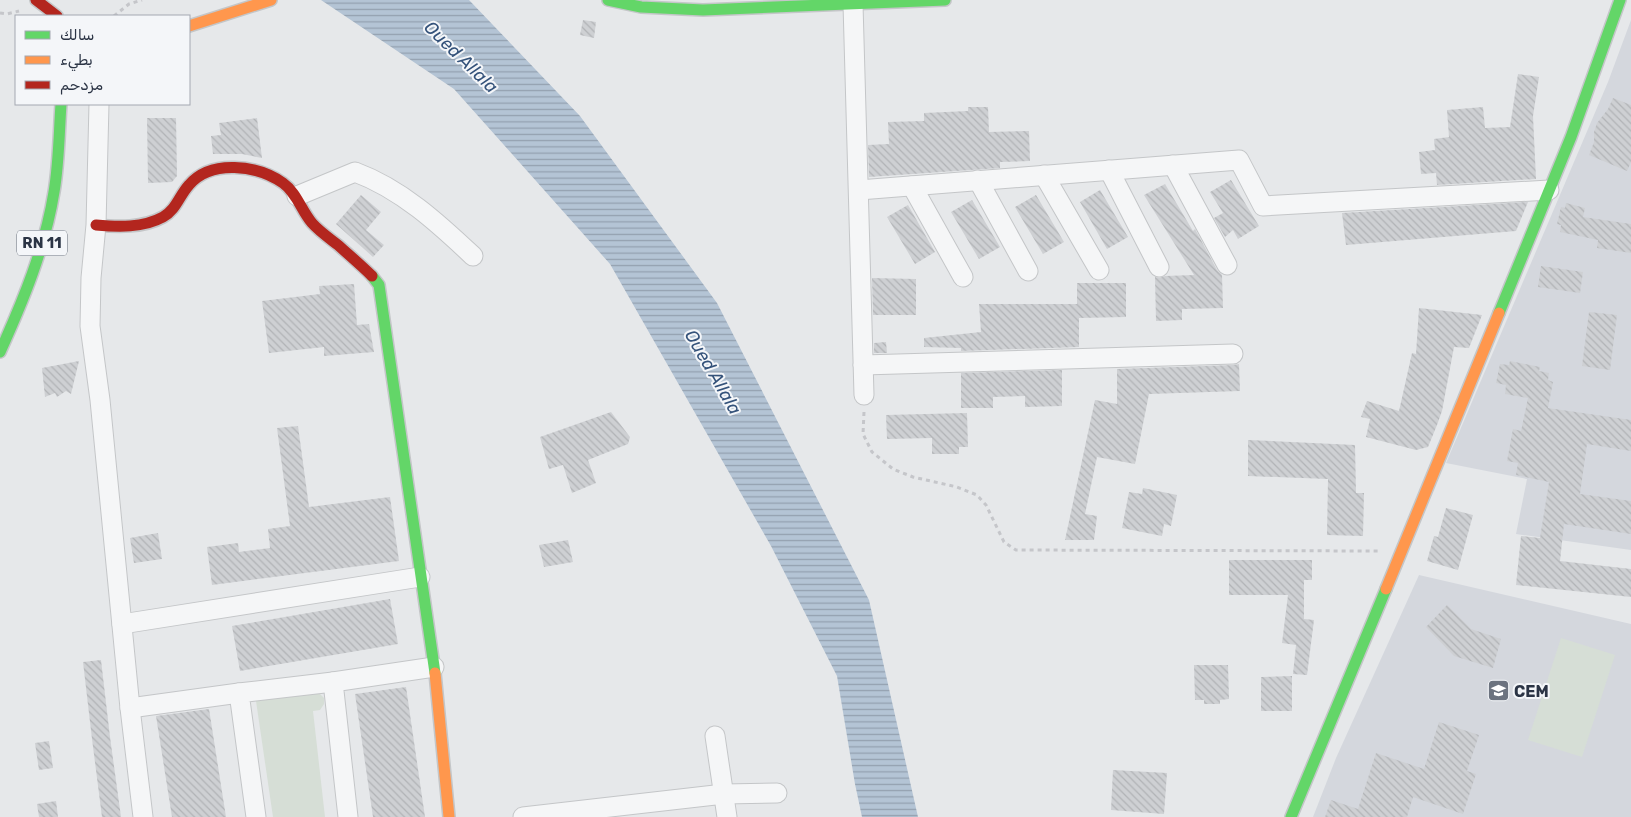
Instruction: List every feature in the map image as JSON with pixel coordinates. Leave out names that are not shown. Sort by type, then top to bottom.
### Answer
[{"type":"street","points":[[36,0],[44,15]]},
{"type":"street","points":[[36,0],[56,15]]},
{"type":"street","points":[[190,26],[272,0]]},
{"type":"street","points":[[609,0],[641,7],[702,10],[945,0]]},
{"type":"street","points":[[1291,817],[1571,137],[1620,0]]},
{"type":"street","points":[[853,4],[864,395]]},
{"type":"street","points":[[60,127],[61,105]]},
{"type":"street","points":[[60,127],[68,105]]},
{"type":"street","points":[[99,105],[96,225],[91,278],[90,326],[100,400],[130,708],[143,817]]},
{"type":"street","name":"RN 11","points":[[0,352],[23,296],[45,233],[56,176],[60,127]]},
{"type":"street","points":[[859,190],[1239,160],[1264,206],[1549,190]]},
{"type":"street","points":[[1173,165],[1227,265]]},
{"type":"street","points":[[96,225],[124,226],[142,224],[158,219],[170,213],[180,197],[198,176],[212,170],[245,168],[265,174],[282,183],[297,196],[314,225],[373,277],[379,285],[434,666],[449,817]]},
{"type":"street","points":[[1109,170],[1159,267]]},
{"type":"street","points":[[297,196],[354,172],[372,178],[431,216],[473,256]]},
{"type":"street","points":[[1044,175],[1099,270]]},
{"type":"street","points":[[978,180],[1028,271]]},
{"type":"street","points":[[912,186],[963,277]]},
{"type":"street","points":[[863,365],[1233,354]]},
{"type":"street","points":[[122,624],[420,577]]},
{"type":"street","points":[[130,708],[333,682],[434,666]]},
{"type":"street","points":[[333,682],[348,817]]},
{"type":"street","points":[[239,693],[256,817]]},
{"type":"street","points":[[715,736],[727,817]]},
{"type":"street","points":[[523,817],[724,794],[778,793]]},
{"type":"path","points":[[115,15],[129,4],[142,0]]},
{"type":"path","points":[[864,395],[863,434],[872,452],[893,469],[913,477],[957,487],[977,495],[986,505],[1004,542],[1016,550],[1401,551]]},
{"type":"shaded area","points":[[1631,20],[1631,550],[1516,534],[1527,479],[1446,463],[1608,82]]},
{"type":"shaded area","name":"CEM","points":[[1419,575],[1631,624],[1631,817],[1313,817],[1336,758]]},
{"type":"shaded area","points":[[1561,638],[1615,655],[1582,757],[1528,740]]},
{"type":"shaded area","points":[[311,693],[320,694],[324,698],[324,704],[320,710],[313,711],[325,817],[273,817],[256,701]]},
{"type":"water","name":"Oued Allala","points":[[321,0],[469,0],[580,116],[717,303],[869,600],[918,817],[862,817],[837,676],[771,546],[610,264],[454,89]]},
{"type":"building","points":[[583,20],[596,22],[594,38],[580,35]]},
{"type":"building","points":[[1518,74],[1539,77],[1533,116],[1536,179],[1437,185],[1436,173],[1421,174],[1419,152],[1435,150],[1434,139],[1449,137],[1447,110],[1483,107],[1485,128],[1510,127]]},
{"type":"building","points":[[1613,98],[1631,105],[1631,162],[1627,171],[1589,155],[1594,142],[1594,132],[1597,123],[1608,109]]},
{"type":"building","points":[[968,107],[988,107],[989,132],[1029,131],[1030,161],[1000,162],[1000,168],[869,177],[868,145],[889,144],[888,122],[924,121],[924,113],[968,111]]},
{"type":"building","points":[[147,118],[176,118],[177,176],[172,182],[148,183]]},
{"type":"building","points":[[257,118],[262,158],[242,154],[213,154],[211,136],[221,135],[219,123]]},
{"type":"building","points":[[1231,180],[1259,226],[1238,239],[1233,230],[1225,237],[1214,218],[1223,213],[1210,192]]},
{"type":"building","points":[[1165,184],[1193,231],[1195,229],[1217,270],[1222,275],[1223,308],[1182,309],[1182,320],[1156,321],[1155,277],[1194,275],[1144,195]]},
{"type":"building","points":[[1100,190],[1128,237],[1107,249],[1080,202]]},
{"type":"building","points":[[361,195],[381,212],[366,230],[384,245],[373,257],[336,224]]},
{"type":"building","points":[[1036,195],[1064,242],[1043,254],[1015,207]]},
{"type":"building","points":[[972,200],[1000,247],[979,259],[951,212]]},
{"type":"building","points":[[1528,202],[1516,231],[1346,245],[1342,213]]},
{"type":"building","points":[[1566,203],[1585,208],[1583,217],[1631,224],[1631,253],[1597,248],[1598,240],[1560,232],[1561,225],[1557,224],[1561,207],[1565,208]]},
{"type":"building","points":[[908,205],[935,252],[915,264],[887,217]]},
{"type":"building","points":[[1541,266],[1583,272],[1580,293],[1538,287]]},
{"type":"building","points":[[872,278],[916,279],[916,315],[873,315]]},
{"type":"building","points":[[1077,283],[1126,283],[1126,317],[1079,318],[1079,347],[961,351],[961,348],[924,347],[924,338],[981,332],[979,304],[1077,304]]},
{"type":"building","points":[[354,284],[357,325],[369,324],[374,352],[324,356],[324,347],[269,353],[262,301],[320,294],[319,286]]},
{"type":"building","points":[[1419,308],[1482,315],[1469,348],[1454,347],[1442,411],[1437,425],[1428,447],[1416,450],[1366,437],[1370,419],[1361,417],[1367,401],[1399,411],[1412,353],[1416,354]]},
{"type":"building","points":[[1589,312],[1617,315],[1610,370],[1582,366]]},
{"type":"building","points":[[886,342],[887,353],[874,353],[874,343]]},
{"type":"building","points":[[79,361],[71,394],[66,391],[57,397],[55,393],[45,397],[42,368]]},
{"type":"building","points":[[1510,361],[1540,367],[1539,371],[1549,373],[1548,380],[1553,382],[1548,408],[1631,420],[1631,451],[1587,444],[1580,494],[1631,501],[1631,534],[1564,524],[1560,561],[1631,569],[1631,597],[1516,585],[1521,536],[1540,538],[1549,482],[1516,475],[1518,463],[1507,461],[1513,429],[1521,431],[1528,398],[1505,394],[1506,385],[1496,383],[1500,364],[1509,365]]},
{"type":"building","points":[[1239,364],[1240,391],[1149,394],[1135,464],[1097,457],[1085,514],[1097,516],[1094,540],[1065,540],[1095,400],[1117,404],[1117,369]]},
{"type":"building","points":[[1062,370],[1062,406],[1025,407],[1025,396],[993,397],[993,408],[961,408],[961,373]]},
{"type":"building","points":[[611,412],[630,437],[628,444],[588,460],[596,483],[572,493],[563,465],[549,469],[540,437]]},
{"type":"building","points":[[967,413],[968,447],[959,447],[959,454],[932,454],[932,438],[887,439],[886,415]]},
{"type":"building","points":[[298,426],[309,507],[390,497],[399,561],[212,585],[207,547],[238,543],[239,552],[270,548],[268,529],[290,526],[277,428]]},
{"type":"building","points":[[1248,440],[1355,445],[1356,493],[1364,493],[1363,536],[1327,535],[1328,479],[1248,476]]},
{"type":"building","points":[[1143,488],[1177,495],[1171,526],[1164,524],[1162,536],[1122,528],[1129,492],[1142,494]]},
{"type":"building","points":[[1446,508],[1473,515],[1458,570],[1427,561],[1434,536],[1438,537]]},
{"type":"building","points":[[158,533],[162,559],[134,563],[130,538]]},
{"type":"building","points":[[568,540],[573,562],[544,567],[539,545]]},
{"type":"building","points":[[1229,560],[1312,560],[1312,580],[1304,580],[1304,619],[1314,620],[1307,675],[1293,674],[1296,645],[1282,643],[1288,595],[1229,595]]},
{"type":"building","points":[[390,599],[398,644],[240,671],[232,626]]},
{"type":"building","points":[[1447,605],[1471,629],[1501,639],[1493,668],[1454,656],[1426,627]]},
{"type":"building","points":[[101,660],[121,817],[102,817],[92,739],[83,662]]},
{"type":"building","points":[[1194,665],[1228,665],[1229,699],[1220,700],[1220,704],[1204,704],[1204,700],[1195,700]]},
{"type":"building","points":[[1292,676],[1292,711],[1261,711],[1261,677]]},
{"type":"building","points":[[406,687],[425,817],[373,817],[355,694]]},
{"type":"building","points":[[209,709],[226,817],[172,817],[156,716]]},
{"type":"building","points":[[1439,722],[1479,735],[1467,771],[1476,774],[1463,814],[1413,797],[1407,817],[1325,817],[1331,800],[1358,809],[1376,753],[1424,769]]},
{"type":"building","points":[[49,741],[53,768],[39,770],[35,743]]},
{"type":"building","points":[[1113,770],[1167,773],[1164,814],[1111,810]]},
{"type":"building","points":[[56,801],[58,817],[39,817],[37,804]]},
{"type":"traffic: fast","points":[[608,0],[641,7],[703,10],[945,0]]},
{"type":"traffic: fast","points":[[1499,313],[1571,137],[1620,0]]},
{"type":"traffic: fast","points":[[0,352],[25,294],[39,254],[50,213],[56,181],[61,105]]},
{"type":"traffic: fast","points":[[372,276],[379,285],[435,673]]},
{"type":"traffic: fast","points":[[1291,817],[1386,589]]},
{"type":"traffic: slow","points":[[190,26],[271,0]]},
{"type":"traffic: slow","points":[[1386,589],[1499,313]]},
{"type":"traffic: slow","points":[[435,673],[449,817]]},
{"type":"traffic: jam","points":[[36,0],[56,15]]},
{"type":"traffic: jam","points":[[96,225],[130,226],[155,221],[171,211],[189,185],[198,177],[209,171],[222,168],[248,169],[272,177],[288,187],[315,226],[372,276]]},
{"type":"place","name":"CEM","points":[[1498,691]]}]
